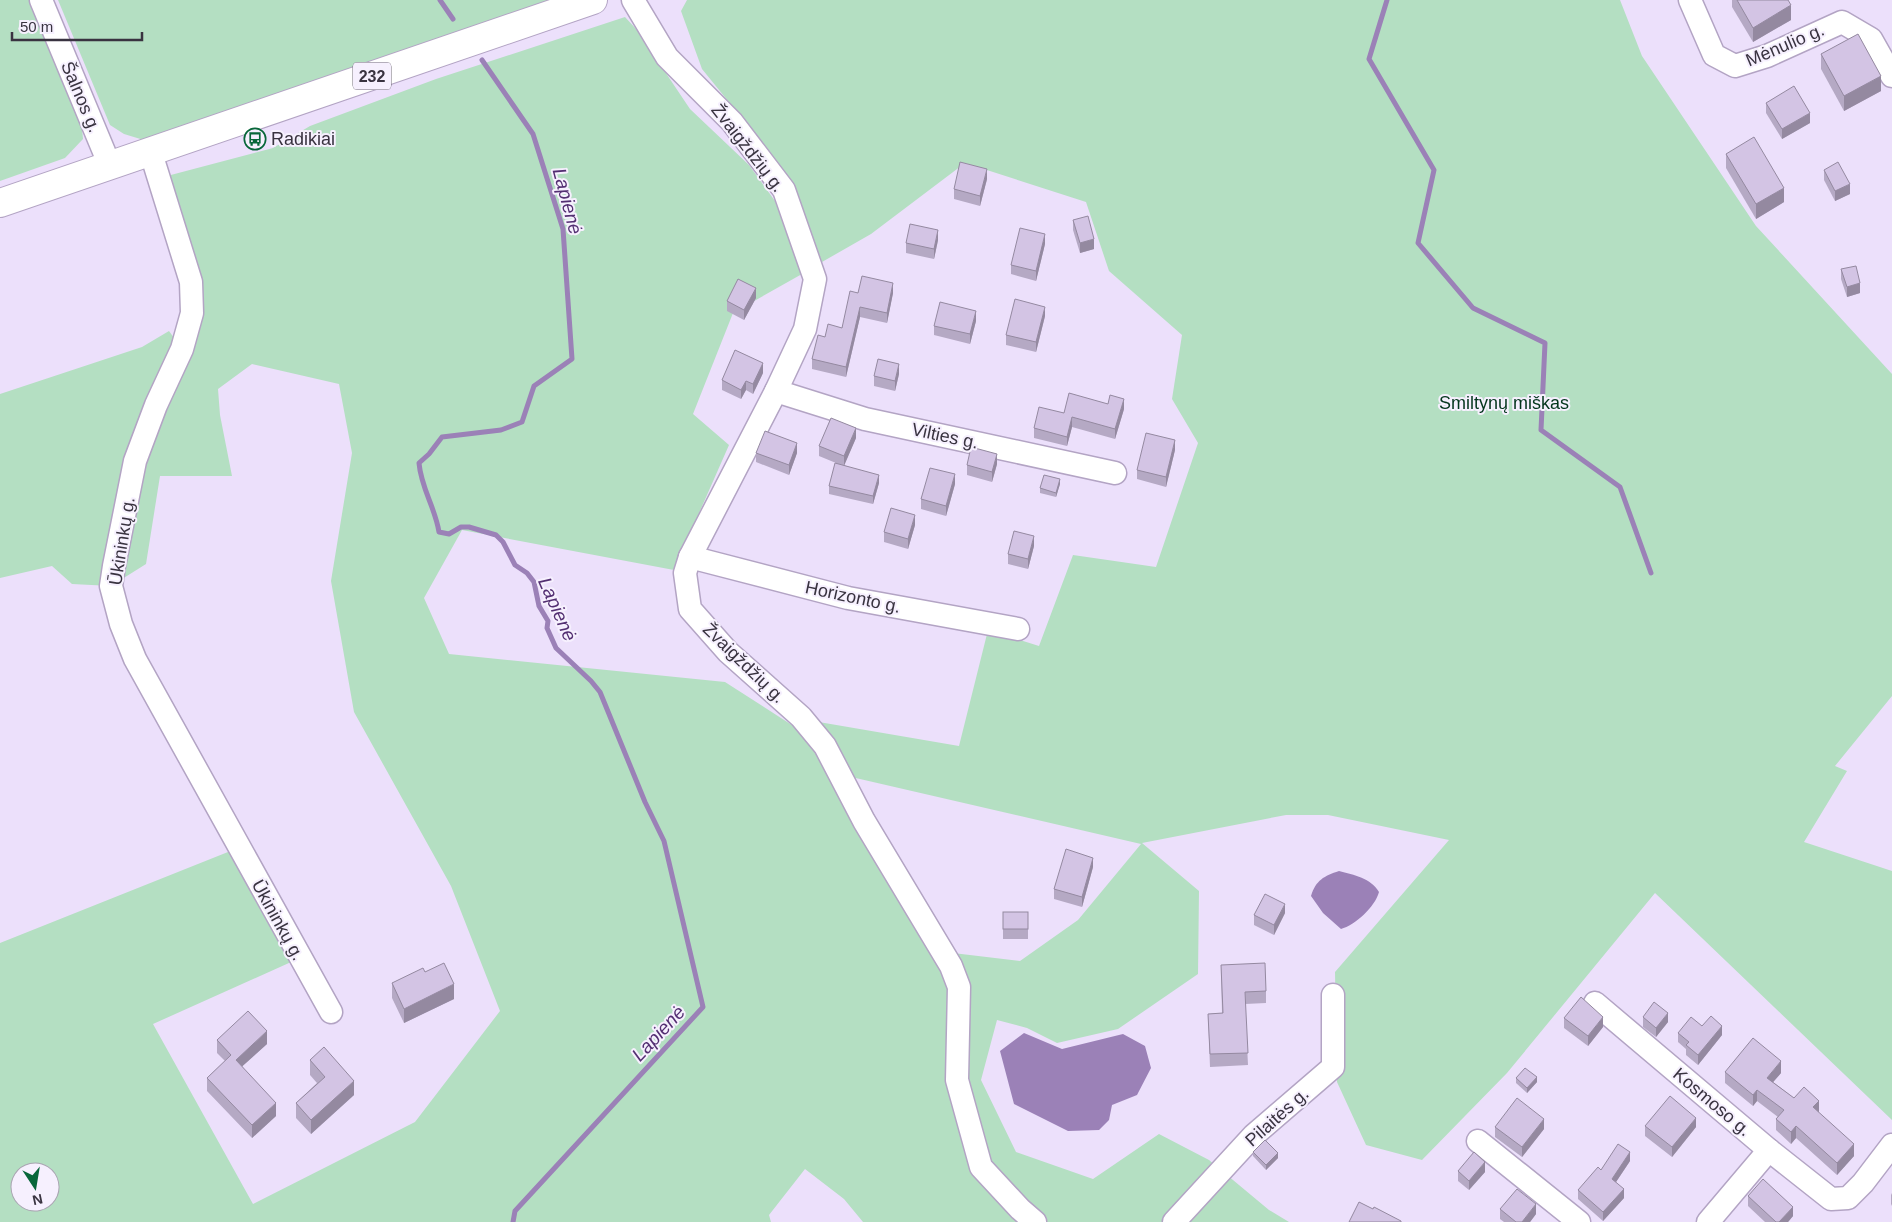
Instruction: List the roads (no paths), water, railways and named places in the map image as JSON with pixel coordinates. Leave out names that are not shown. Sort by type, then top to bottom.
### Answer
[{"type":"main road","name":"232","points":[[0,203],[151,153],[592,0]]},
{"type":"street","name":"Šalnos g.","points":[[41,0],[110,166]]},
{"type":"street","name":"Žvaigždžių g.","points":[[633,0],[667,57],[732,122],[784,190],[815,279],[805,329],[776,391],[690,557],[685,572],[690,609],[728,652],[801,717],[825,746],[864,821],[952,966],[959,987],[957,1080],[981,1167],[1020,1209],[1035,1222]]},
{"type":"street","name":"Mėnulio g.","points":[[1690,0],[1714,55],[1735,66],[1767,56],[1842,22],[1871,39],[1892,76]]},
{"type":"street","name":"Ūkininkų g.","points":[[151,153],[191,282],[192,313],[182,350],[156,405],[135,461],[112,586],[121,624],[135,659],[332,1012]]},
{"type":"street","name":"Vilties g.","points":[[776,391],[865,419],[1115,473]]},
{"type":"street","name":"Horizonto g.","points":[[690,557],[848,598],[1018,629]]},
{"type":"street","name":"Pilaitės g.","points":[[1174,1222],[1254,1135],[1333,1067],[1332,995]]},
{"type":"street","name":"Kosmoso g.","points":[[1595,1003],[1769,1150],[1831,1199],[1848,1198],[1864,1183],[1892,1145]]},
{"type":"street","points":[[1478,1141],[1579,1222]]},
{"type":"street","points":[[1708,1222],[1769,1150]]},
{"type":"waterway","name":"Lapienė","points":[[440,0],[453,19]]},
{"type":"waterway","points":[[1387,0],[1369,59],[1434,170],[1418,243],[1473,308],[1545,343],[1541,430],[1620,487],[1651,573]]},
{"type":"waterway","name":"Lapienė","points":[[482,60],[533,134],[563,229],[572,359],[534,386],[522,422],[501,430],[442,437],[429,454],[419,463],[420,472],[439,532],[449,534],[461,527],[469,527],[496,535],[503,542],[515,565],[527,573],[534,582],[539,606],[548,621],[547,628],[556,648],[600,692],[645,802],[664,841],[703,1007],[515,1211],[513,1222]]},
{"type":"place","name":"Radikiai","points":[[255,139]]},
{"type":"park label","name":"Smiltynų miškas","points":[[1504,403]]}]
